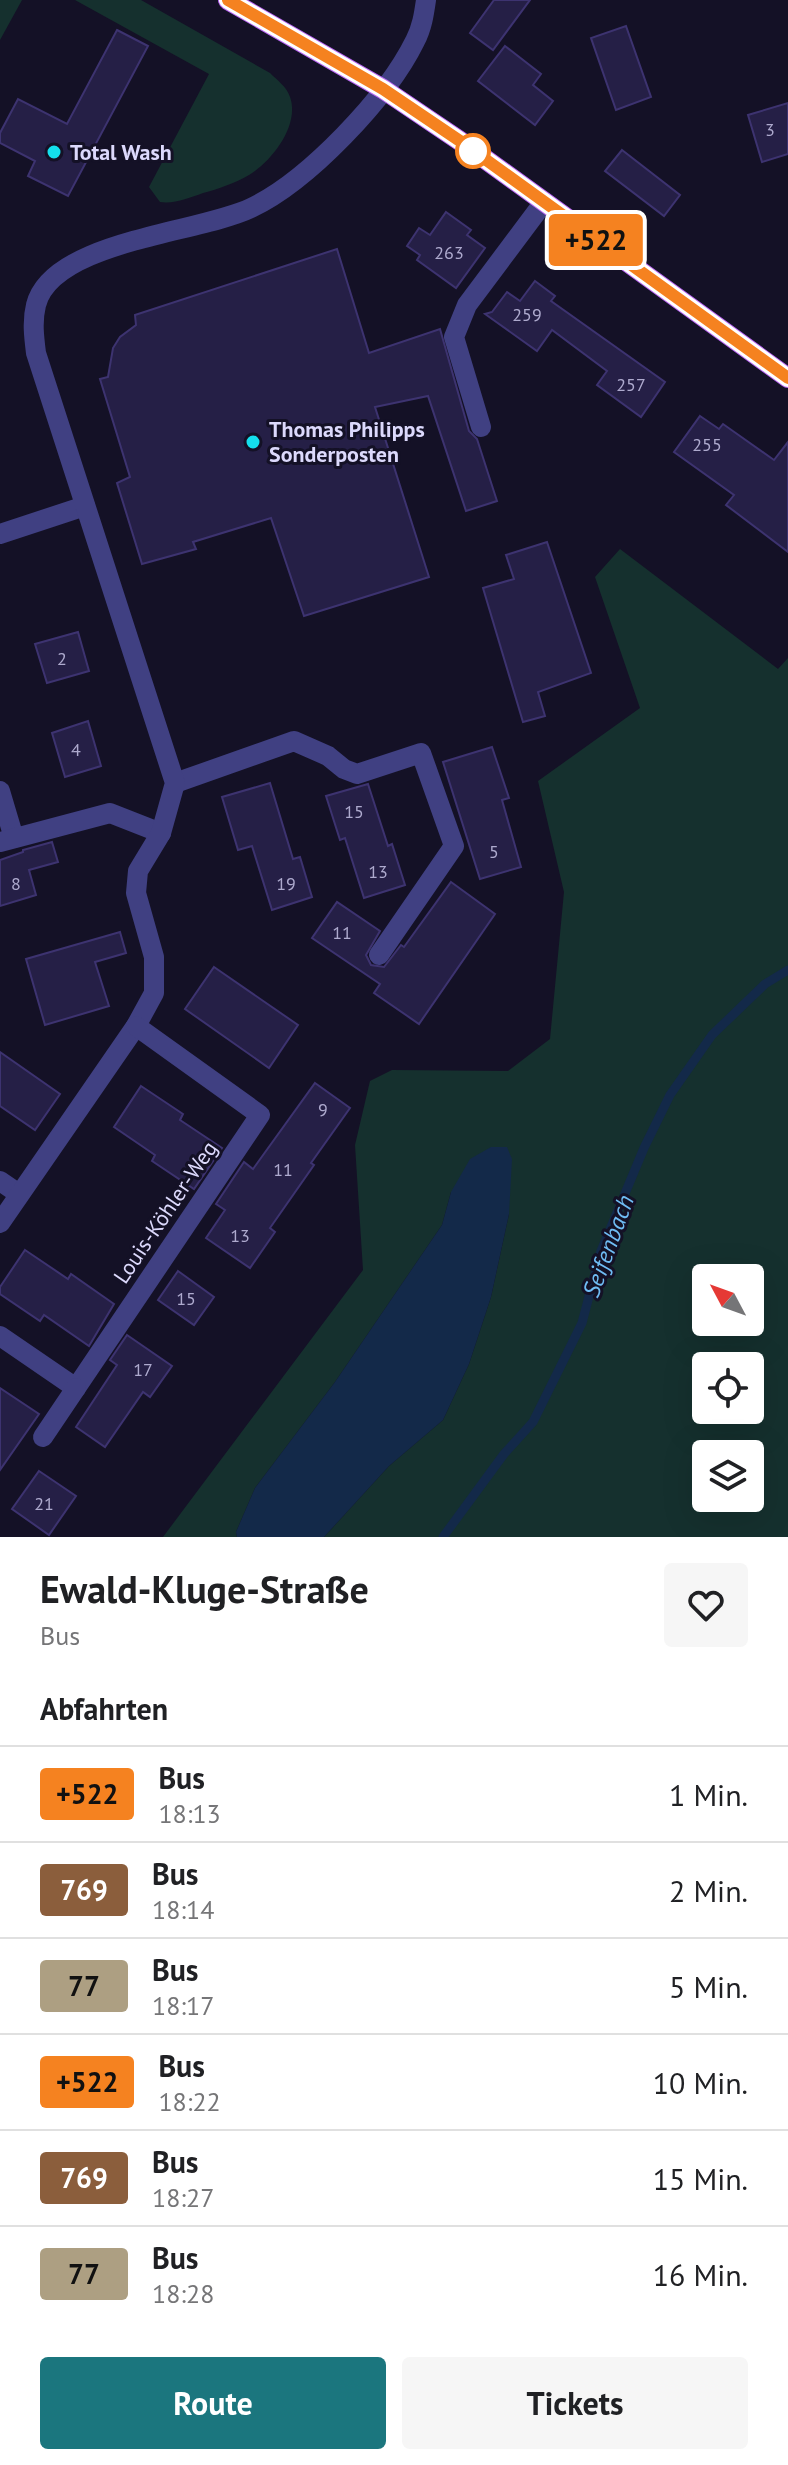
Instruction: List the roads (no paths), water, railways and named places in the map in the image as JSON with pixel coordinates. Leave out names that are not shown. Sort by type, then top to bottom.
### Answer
[{"type":"main road","points":[[228,0],[383,89],[788,378]]},
{"type":"street","points":[[0,1223],[136,1026],[154,993],[154,957],[136,893],[138,871],[161,833],[175,783],[36,353],[32,327],[36,302],[51,279],[74,263],[145,237],[230,217],[287,187],[339,140],[383,89],[416,41],[423,24],[426,0]]},
{"type":"street","points":[[481,427],[454,337],[467,305],[544,202]]},
{"type":"street","points":[[0,534],[85,506]]},
{"type":"street","points":[[175,783],[294,741],[328,756],[344,769],[357,774],[421,753],[454,846],[379,955]]},
{"type":"street","points":[[0,791],[7,840],[110,813],[161,833]]},
{"type":"street","name":"Louis-Köhler-Weg","points":[[76,1388],[260,1115],[136,1026]]},
{"type":"street","points":[[0,1181],[19,1194]]},
{"type":"street","points":[[0,1336],[76,1388],[43,1437]]},
{"type":"water","points":[[491,1147],[507,1147],[512,1159],[509,1214],[491,1297],[469,1364],[443,1420],[389,1466],[324,1537],[237,1537],[236,1532],[255,1488],[335,1382],[442,1225],[451,1192],[470,1159]]},
{"type":"waterway","name":"Seifenbach","points":[[443,1537],[504,1454],[533,1422],[582,1323],[601,1251],[670,1095],[712,1035],[765,984],[788,970]]},
{"type":"place","name":"Total Wash","points":[[54,152]]},
{"type":"place","name":"Thomas Philipps Sonderposten","points":[[253,442]]}]
